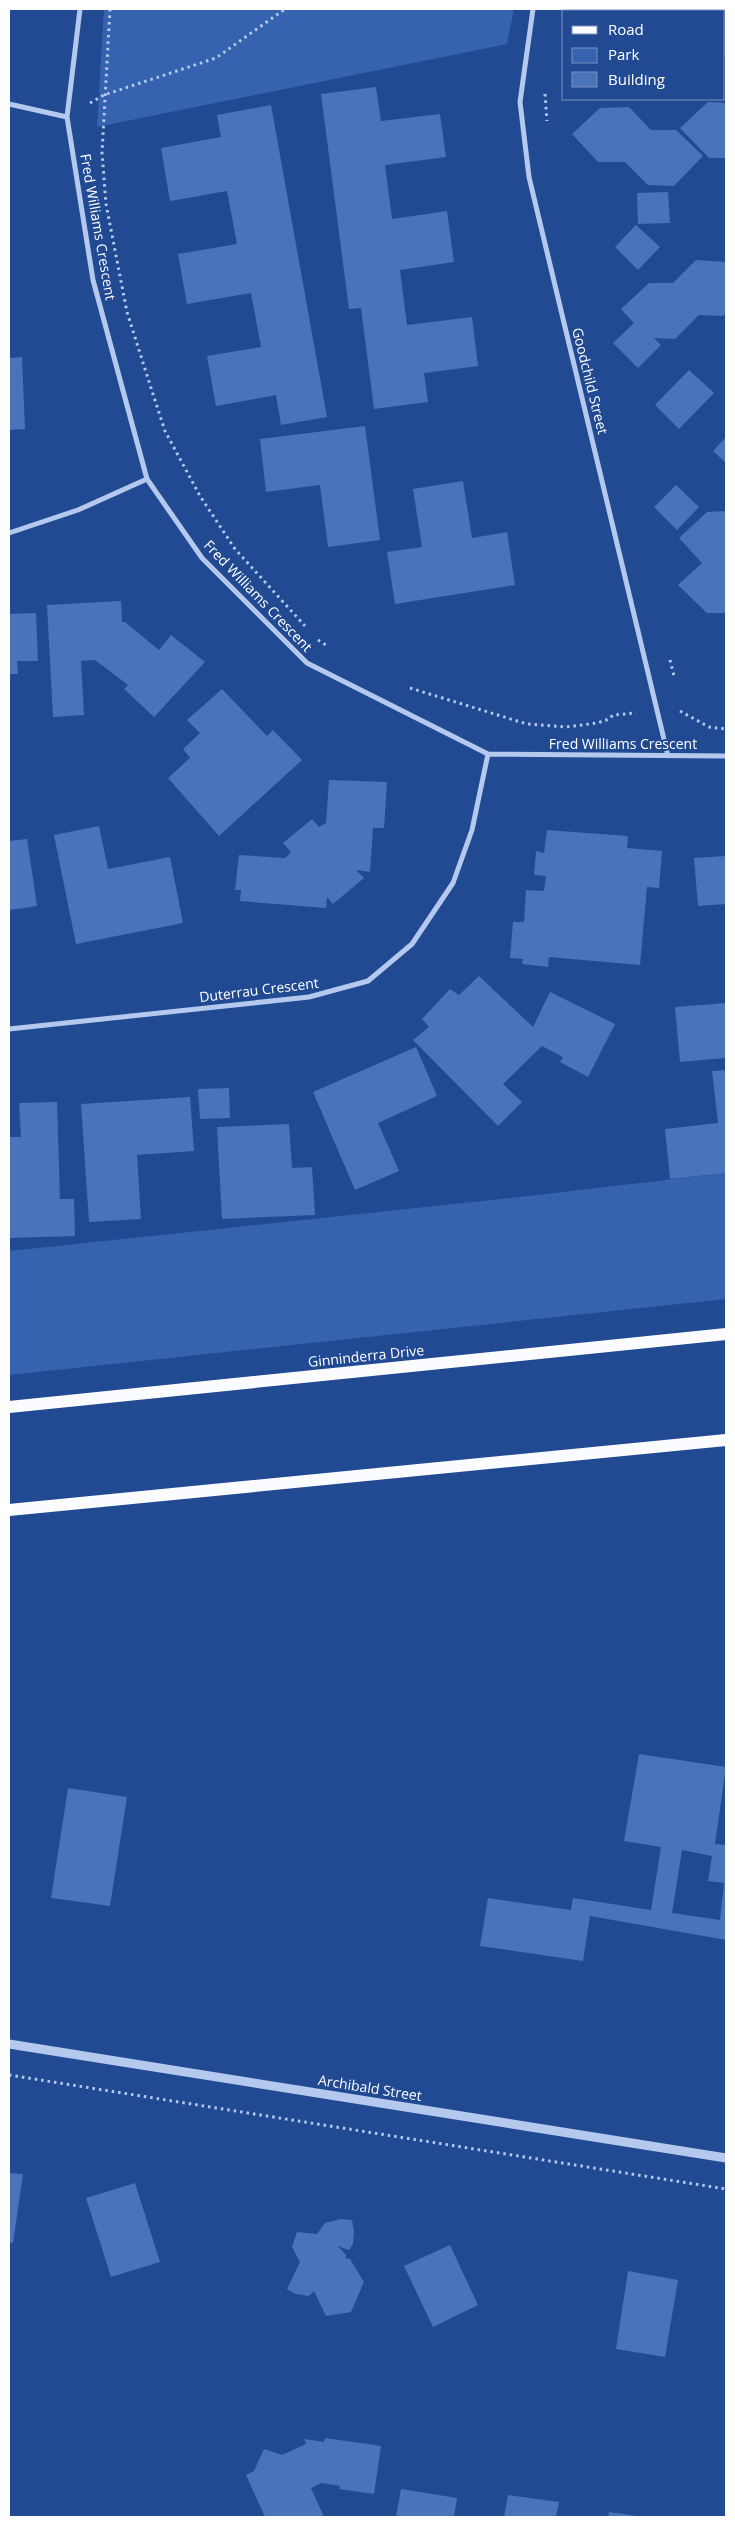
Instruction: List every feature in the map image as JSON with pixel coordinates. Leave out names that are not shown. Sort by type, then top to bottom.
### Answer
[{"type":"main road","name":"Ginninderra Drive","points":[[9,1407],[726,1334]]},
{"type":"main road","points":[[9,1510],[726,1440]]},
{"type":"street","name":"Fred Williams Crescent","points":[[80,9],[67,117],[93,280],[147,479],[202,558],[307,663],[488,754],[726,756]]},
{"type":"street","name":"Goodchild Street","points":[[533,9],[520,102],[529,176],[668,756]]},
{"type":"street","points":[[9,104],[67,117]]},
{"type":"street","points":[[9,533],[78,510],[147,479]]},
{"type":"street","name":"Duterrau Crescent","points":[[9,1029],[309,997],[368,981],[412,944],[453,882],[472,830],[488,754]]},
{"type":"street","name":"Archibald Street","points":[[9,2044],[726,2158]]},
{"type":"path","points":[[110,9],[102,153],[106,204],[127,312],[165,430],[200,496],[235,549],[308,630]]},
{"type":"path","points":[[67,117],[104,95],[216,58],[285,9]]},
{"type":"path","points":[[545,90],[547,124]]},
{"type":"path","points":[[315,638],[335,652]]},
{"type":"path","points":[[668,652],[674,678]]},
{"type":"path","points":[[409,688],[527,724],[566,727],[597,723],[613,715],[680,711],[710,727],[726,729]]},
{"type":"path","points":[[678,702],[680,711]]},
{"type":"path","points":[[9,2075],[726,2189]]},
{"type":"green space","points":[[104,9],[514,9],[507,44],[97,127]]},
{"type":"green space","points":[[726,1173],[726,1299],[9,1375],[9,1251],[511,1198]]},
{"type":"building","points":[[641,9],[642,10],[592,10]]},
{"type":"building","points":[[726,9],[726,55],[725,10],[690,10]]},
{"type":"building","points":[[376,87],[381,121],[440,114],[446,157],[385,165],[392,219],[447,211],[454,262],[400,270],[407,325],[472,317],[478,366],[424,373],[428,402],[374,409],[361,308],[349,309],[321,94]]},
{"type":"building","points":[[708,102],[726,103],[726,158],[709,158],[680,128]]},
{"type":"building","points":[[271,105],[327,417],[281,425],[276,395],[216,406],[207,356],[261,347],[251,293],[187,304],[178,254],[237,244],[227,191],[170,201],[161,148],[221,137],[217,115]]},
{"type":"building","points":[[629,107],[651,130],[676,130],[703,156],[674,186],[648,185],[625,162],[598,162],[572,134],[600,108]]},
{"type":"building","points":[[668,192],[670,223],[638,224],[637,193]]},
{"type":"building","points":[[636,225],[660,247],[638,270],[615,247]]},
{"type":"building","points":[[696,260],[726,262],[726,313],[723,316],[699,315],[675,339],[654,338],[661,345],[638,368],[613,343],[634,323],[621,309],[649,283],[673,283]]},
{"type":"building","points":[[22,357],[25,429],[9,430],[9,358]]},
{"type":"building","points":[[689,370],[714,393],[679,429],[655,405]]},
{"type":"building","points":[[365,426],[380,540],[328,547],[320,485],[266,492],[260,439]]},
{"type":"building","points":[[726,437],[726,463],[713,451]]},
{"type":"building","points":[[463,481],[472,538],[507,532],[515,585],[395,604],[387,552],[422,547],[413,489]]},
{"type":"building","points":[[676,485],[699,507],[677,530],[654,507]]},
{"type":"building","points":[[726,511],[726,613],[707,613],[678,585],[702,563],[679,538],[707,512]]},
{"type":"building","points":[[121,601],[122,622],[125,622],[159,650],[171,635],[205,662],[154,717],[124,689],[128,685],[95,660],[81,661],[84,715],[53,717],[47,605]]},
{"type":"building","points":[[36,613],[38,661],[17,661],[18,674],[9,674],[9,614]]},
{"type":"building","points":[[222,689],[267,736],[273,730],[302,760],[219,836],[168,778],[190,758],[183,749],[200,733],[187,720]]},
{"type":"building","points":[[329,780],[387,782],[384,828],[373,828],[370,872],[356,870],[364,878],[333,904],[327,897],[326,908],[240,901],[241,890],[235,890],[239,855],[285,858],[291,852],[283,843],[312,819],[319,827],[326,823]]},
{"type":"building","points":[[99,826],[108,869],[170,857],[183,923],[76,944],[54,835]]},
{"type":"building","points":[[547,830],[628,836],[627,848],[662,851],[659,888],[647,887],[640,965],[549,957],[548,967],[522,964],[523,959],[510,958],[513,922],[524,922],[526,890],[544,891],[546,876],[534,875],[536,851],[544,853]]},
{"type":"building","points":[[27,839],[37,906],[9,910],[9,841]]},
{"type":"building","points":[[726,856],[726,904],[698,906],[694,858]]},
{"type":"building","points":[[479,976],[533,1027],[550,992],[615,1024],[588,1077],[560,1062],[563,1057],[542,1046],[503,1084],[522,1102],[498,1126],[413,1040],[429,1027],[422,1019],[450,989],[459,995]]},
{"type":"building","points":[[726,1003],[726,1058],[680,1062],[675,1007]]},
{"type":"building","points":[[416,1047],[437,1096],[378,1123],[399,1171],[355,1190],[313,1092]]},
{"type":"building","points":[[726,1070],[726,1173],[670,1179],[665,1129],[718,1123],[712,1071]]},
{"type":"building","points":[[229,1088],[230,1118],[200,1119],[198,1089]]},
{"type":"building","points":[[190,1097],[194,1151],[137,1155],[141,1219],[89,1222],[81,1104]]},
{"type":"building","points":[[57,1102],[60,1199],[74,1199],[75,1236],[9,1238],[9,1137],[21,1137],[19,1103]]},
{"type":"building","points":[[289,1124],[292,1168],[312,1167],[315,1215],[222,1219],[217,1127]]},
{"type":"building","points":[[639,1754],[726,1767],[715,1844],[726,1845],[726,1940],[590,1916],[583,1961],[480,1946],[488,1898],[571,1910],[573,1898],[651,1910],[661,1847],[624,1841]],"holes":[[[682,1850],[712,1856],[708,1881],[724,1883],[720,1920],[672,1913]]]},
{"type":"building","points":[[68,1788],[127,1797],[110,1906],[51,1898]]},
{"type":"building","points":[[9,2173],[23,2174],[13,2243],[9,2242]]},
{"type":"building","points":[[135,2183],[160,2262],[111,2277],[86,2198]]},
{"type":"building","points":[[341,2219],[352,2220],[354,2231],[353,2244],[349,2250],[338,2246],[346,2255],[345,2258],[350,2259],[364,2282],[351,2312],[326,2316],[314,2291],[309,2296],[296,2294],[287,2289],[300,2262],[292,2247],[297,2232],[317,2234],[325,2223]]},
{"type":"building","points":[[450,2245],[478,2305],[433,2327],[404,2266]]},
{"type":"building","points":[[628,2271],[678,2280],[665,2357],[616,2349]]},
{"type":"building","points":[[325,2438],[381,2446],[374,2494],[339,2489],[340,2486],[321,2483],[311,2488],[324,2517],[265,2517],[246,2475],[254,2471],[264,2449],[282,2455],[306,2444],[304,2439],[324,2442]]},
{"type":"building","points":[[401,2489],[457,2498],[454,2517],[396,2517]]},
{"type":"building","points":[[508,2495],[559,2502],[556,2517],[504,2517]]},
{"type":"building","points":[[609,2512],[637,2516],[637,2517],[608,2517]]}]
